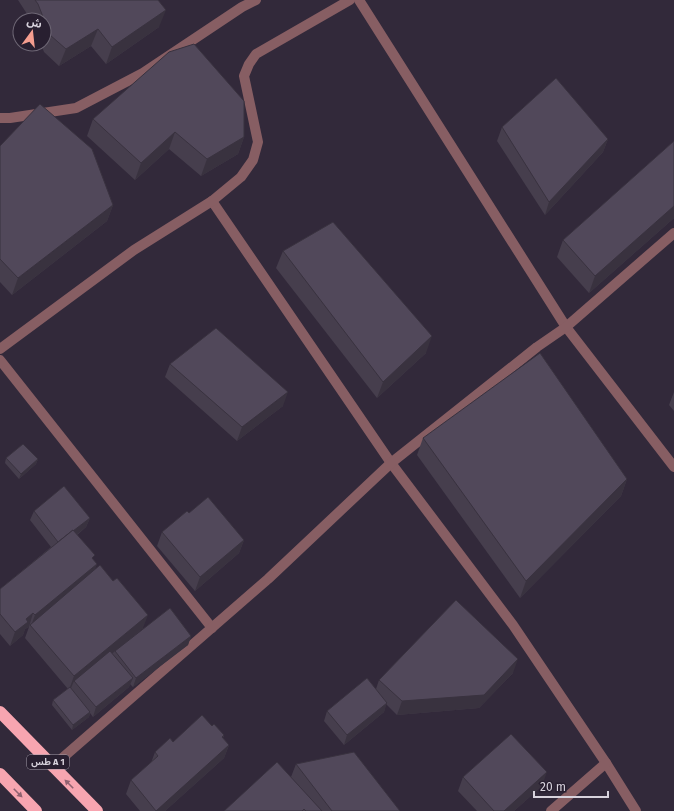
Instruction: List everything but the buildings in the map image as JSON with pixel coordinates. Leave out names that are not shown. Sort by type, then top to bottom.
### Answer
[{"type":"highway","name":"طس A 1","points":[[0,712],[52,767],[97,811]]},
{"type":"highway","points":[[0,774],[36,811]]},
{"type":"street","points":[[0,118],[10,118],[76,108],[143,73],[242,7],[256,0]]},
{"type":"street","points":[[0,349],[134,250],[212,201],[241,177],[253,160],[258,142],[244,76],[249,64],[256,54],[350,0]]},
{"type":"street","points":[[359,0],[566,328],[674,467]]},
{"type":"street","points":[[212,201],[391,463],[513,625],[606,763],[636,811]]},
{"type":"street","points":[[52,767],[268,579],[391,463],[537,347],[566,328],[674,233]]},
{"type":"street","points":[[0,360],[212,628]]},
{"type":"street","points":[[550,811],[606,763]]}]
